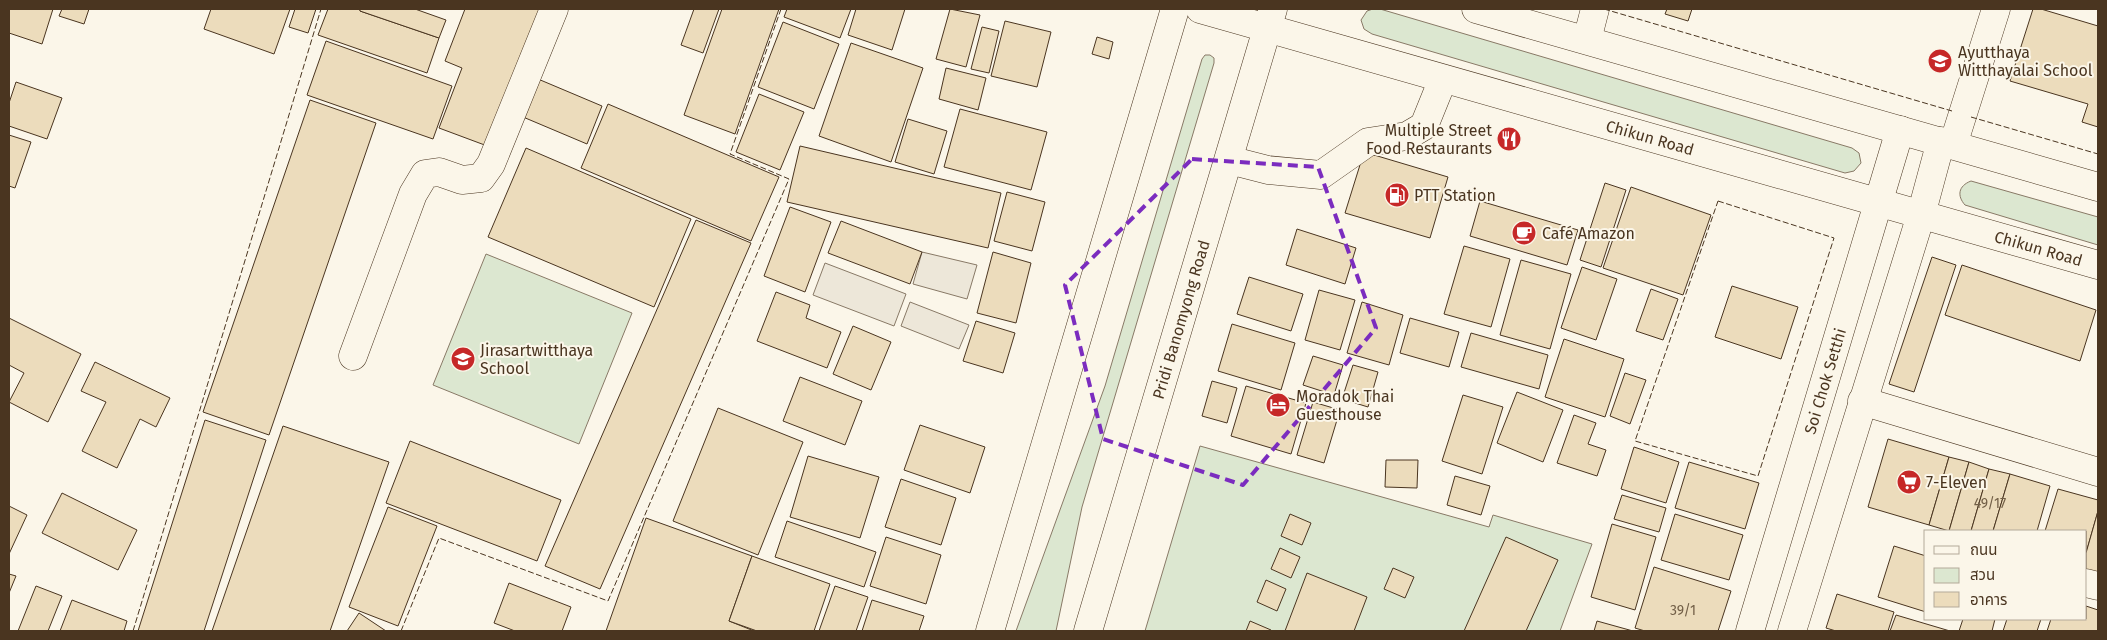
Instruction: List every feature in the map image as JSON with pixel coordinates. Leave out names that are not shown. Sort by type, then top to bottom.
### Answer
[{"type":"main road","points":[[354,356],[413,194],[421,180],[425,174],[439,172],[462,180],[481,178],[491,164],[554,9]]},
{"type":"main road","points":[[990,631],[1175,9]]},
{"type":"main road","name":"Chikun Road","points":[[1200,9],[1271,19],[1443,78],[2098,265]]},
{"type":"main road","points":[[1476,9],[2098,187]]},
{"type":"main road","points":[[1586,40],[1595,9]]},
{"type":"main road","points":[[1792,631],[1921,214],[1996,9]]},
{"type":"main road","name":"Pridi Banomyong Road","points":[[1088,631],[1271,19]]},
{"type":"main road","points":[[1229,160],[1268,170],[1321,175],[1368,142],[1407,136],[1424,126],[1443,78]]},
{"type":"main road","name":"Soi Chok Setthi","points":[[1750,631],[1880,203],[1900,130]]},
{"type":"main road","points":[[1862,401],[2098,472]]},
{"type":"highlighted area","points":[[1192,159],[1318,167],[1376,328],[1243,485],[1103,439],[1065,285]]},
{"type":"green space","points":[[1380,9],[1852,148],[1859,153],[1861,163],[1854,171],[1845,173],[1372,34],[1364,29],[1361,20],[1367,11]]},
{"type":"green space","points":[[1205,55],[1210,55],[1214,58],[1214,63],[1082,507],[1056,631],[1016,631],[1105,386],[1202,59]]},
{"type":"green space","points":[[1971,181],[2098,217],[2098,245],[1965,205],[1960,195],[1961,188]]},
{"type":"green space","points":[[486,254],[632,313],[579,444],[433,385]]},
{"type":"green space","points":[[1200,446],[1489,527],[1493,515],[1592,544],[1560,631],[1145,631]]},
{"type":"shaded area","points":[[922,252],[977,265],[967,299],[913,284]]},
{"type":"shaded area","points":[[825,263],[906,294],[894,326],[813,295]]},
{"type":"shaded area","points":[[910,302],[969,325],[959,349],[901,326]]},
{"type":"building","points":[[9,9],[53,9],[42,44],[9,33]]},
{"type":"building","points":[[62,9],[89,9],[84,24],[59,16]]},
{"type":"building","points":[[211,9],[290,9],[274,54],[204,29]]},
{"type":"building","points":[[295,9],[316,9],[308,33],[289,27]]},
{"type":"building","points":[[328,9],[360,9],[360,11],[439,38],[427,73],[318,35]]},
{"type":"building","points":[[360,9],[415,9],[446,20],[439,38],[360,11]]},
{"type":"building","points":[[465,9],[542,9],[490,147],[439,128],[462,68],[445,61]]},
{"type":"building","points":[[694,9],[719,9],[703,53],[681,45]]},
{"type":"building","points":[[722,9],[779,9],[735,134],[684,115]]},
{"type":"building","points":[[787,9],[851,9],[840,38],[784,17]]},
{"type":"building","points":[[856,9],[905,9],[892,50],[848,35]]},
{"type":"building","points":[[950,9],[980,15],[966,67],[936,59]]},
{"type":"building","points":[[1667,9],[1692,9],[1688,21],[1665,14]]},
{"type":"building","points":[[2033,9],[2041,9],[2098,26],[2098,127],[2082,122],[2088,104],[2010,81]]},
{"type":"building","points":[[1005,21],[1051,32],[1037,87],[991,76]]},
{"type":"building","points":[[783,22],[839,44],[814,109],[758,87]]},
{"type":"building","points":[[982,27],[999,31],[989,73],[971,69]]},
{"type":"building","points":[[1097,37],[1113,42],[1109,59],[1092,54]]},
{"type":"building","points":[[326,41],[452,86],[433,139],[307,95]]},
{"type":"building","points":[[851,43],[923,68],[891,162],[819,136]]},
{"type":"building","points":[[946,68],[986,78],[978,110],[939,99]]},
{"type":"building","points":[[538,79],[602,106],[587,144],[523,117]]},
{"type":"building","points":[[16,82],[62,98],[47,139],[9,126],[9,103]]},
{"type":"building","points":[[759,94],[804,112],[780,170],[736,152]]},
{"type":"building","points":[[310,100],[376,123],[269,435],[203,412]]},
{"type":"building","points":[[608,104],[779,177],[751,241],[581,168]]},
{"type":"building","points":[[960,109],[1047,132],[1031,190],[944,167]]},
{"type":"building","points":[[908,119],[947,131],[934,174],[895,162]]},
{"type":"building","points":[[9,135],[31,142],[15,188],[9,186]]},
{"type":"building","points":[[800,146],[1001,193],[988,248],[787,202]]},
{"type":"building","points":[[526,148],[691,219],[654,307],[488,237]]},
{"type":"building","name":"PTT Station","points":[[1364,152],[1448,177],[1430,238],[1345,213]]},
{"type":"building","points":[[1605,183],[1626,190],[1601,267],[1580,260]]},
{"type":"building","points":[[1631,187],[1711,215],[1683,295],[1603,268]]},
{"type":"building","points":[[1007,192],[1045,202],[1032,251],[994,241]]},
{"type":"building","name":"Café Amazon","points":[[1480,201],[1578,230],[1567,265],[1470,236]]},
{"type":"building","points":[[790,207],[831,222],[805,292],[764,276]]},
{"type":"building","points":[[696,220],[751,243],[600,589],[545,566]]},
{"type":"building","points":[[841,221],[922,252],[910,284],[828,253]]},
{"type":"building","points":[[1297,229],[1356,248],[1345,284],[1286,265]]},
{"type":"building","points":[[1464,246],[1510,259],[1491,327],[1444,314]]},
{"type":"building","points":[[993,252],[1031,263],[1016,323],[977,313]]},
{"type":"building","points":[[1932,257],[1956,265],[1914,392],[1889,384]]},
{"type":"building","points":[[1521,260],[1571,274],[1550,349],[1500,335]]},
{"type":"building","points":[[1962,265],[2096,310],[2080,361],[1945,315]]},
{"type":"building","points":[[1582,267],[1617,279],[1596,340],[1561,328]]},
{"type":"building","points":[[1249,277],[1303,294],[1291,331],[1237,314]]},
{"type":"building","points":[[1732,286],[1798,307],[1781,359],[1715,337]]},
{"type":"building","points":[[1651,289],[1678,299],[1663,340],[1636,331]]},
{"type":"building","points":[[1319,290],[1355,300],[1340,350],[1305,340]]},
{"type":"building","points":[[776,292],[810,305],[806,318],[841,332],[827,368],[757,341]]},
{"type":"building","points":[[1362,302],[1403,315],[1389,365],[1347,353]]},
{"type":"building","points":[[9,318],[81,354],[48,422],[9,402],[24,373],[9,365]]},
{"type":"building","points":[[1410,318],[1459,332],[1449,367],[1400,353]]},
{"type":"building","points":[[976,321],[1015,333],[1003,373],[963,361]]},
{"type":"building","points":[[1232,324],[1295,343],[1281,390],[1218,371]]},
{"type":"building","points":[[853,326],[891,342],[871,390],[833,374]]},
{"type":"building","points":[[1471,333],[1548,355],[1539,389],[1461,367]]},
{"type":"building","points":[[1564,339],[1624,359],[1605,417],[1545,397]]},
{"type":"building","points":[[1313,356],[1343,365],[1334,395],[1303,385]]},
{"type":"building","points":[[95,362],[170,398],[156,427],[140,419],[117,468],[82,451],[106,402],[81,391]]},
{"type":"building","points":[[1353,365],[1378,372],[1368,407],[1342,399]]},
{"type":"building","points":[[1625,373],[1646,380],[1630,424],[1610,416]]},
{"type":"building","points":[[800,377],[862,401],[845,445],[783,421]]},
{"type":"building","points":[[1212,381],[1237,388],[1227,423],[1202,416]]},
{"type":"building","points":[[1246,386],[1306,403],[1291,454],[1231,436]]},
{"type":"building","points":[[1517,392],[1563,410],[1543,462],[1497,443]]},
{"type":"building","points":[[1463,395],[1503,407],[1482,474],[1442,461]]},
{"type":"building","points":[[1313,402],[1340,410],[1324,463],[1297,455]]},
{"type":"building","points":[[718,408],[803,442],[758,555],[673,521]]},
{"type":"building","points":[[1574,415],[1596,423],[1588,444],[1606,450],[1597,476],[1557,463]]},
{"type":"building","points":[[205,420],[266,440],[204,631],[138,631]]},
{"type":"building","points":[[920,425],[985,447],[970,493],[904,470]]},
{"type":"building","points":[[283,426],[389,462],[330,631],[212,631]]},
{"type":"building","name":"7-Eleven","points":[[1888,439],[1949,457],[1929,525],[1868,507]]},
{"type":"building","points":[[410,441],[561,500],[537,561],[386,503]]},
{"type":"building","points":[[1634,447],[1679,462],[1666,503],[1621,489]]},
{"type":"building","points":[[808,456],[879,477],[860,538],[790,517]]},
{"type":"building","points":[[1949,457],[1969,462],[1949,530],[1929,525]]},
{"type":"building","points":[[1386,460],[1418,460],[1417,488],[1385,487]]},
{"type":"building","points":[[1689,462],[1759,483],[1745,529],[1675,508]]},
{"type":"building","points":[[1969,462],[1989,469],[1971,530],[1949,530]]},
{"type":"building","points":[[1989,469],[2010,474],[1993,530],[1971,530]]},
{"type":"building","points":[[2010,474],[2050,486],[2037,530],[1993,530]]},
{"type":"building","points":[[1455,476],[1490,486],[1481,515],[1447,505]]},
{"type":"building","points":[[901,479],[956,498],[941,545],[885,527]]},
{"type":"building","points":[[2058,489],[2098,500],[2098,511],[2087,550],[2087,530],[2045,530]]},
{"type":"building","points":[[62,493],[137,530],[118,570],[42,533]]},
{"type":"building","points":[[1622,495],[1666,508],[1659,532],[1614,519]]},
{"type":"building","points":[[9,506],[27,515],[9,554]]},
{"type":"building","points":[[388,507],[437,526],[398,626],[349,607]]},
{"type":"building","points":[[2098,511],[2098,574],[2087,571],[2087,550]]},
{"type":"building","points":[[1290,514],[1311,523],[1302,545],[1281,536]]},
{"type":"building","points":[[1675,514],[1743,535],[1729,580],[1661,560]]},
{"type":"building","points":[[646,518],[752,556],[729,621],[754,631],[606,631]]},
{"type":"building","points":[[787,521],[876,552],[864,587],[775,557]]},
{"type":"building","points":[[1612,524],[1656,537],[1635,610],[1591,597]]},
{"type":"building","points":[[886,537],[941,555],[926,604],[870,586]]},
{"type":"building","points":[[1506,537],[1558,560],[1526,631],[1464,631]]},
{"type":"building","points":[[1894,546],[1924,555],[1924,611],[1878,597]]},
{"type":"building","points":[[1280,548],[1300,557],[1291,578],[1271,569]]},
{"type":"building","points":[[752,556],[830,584],[814,631],[757,631],[729,621]]},
{"type":"building","points":[[1654,567],[1731,591],[1718,631],[1645,631],[1635,628]]},
{"type":"building","points":[[1393,568],[1414,577],[1405,598],[1384,589]]},
{"type":"building","points":[[1307,573],[1367,597],[1354,631],[1285,631]]},
{"type":"building","points":[[9,574],[16,576],[9,593]]},
{"type":"building","points":[[1266,580],[1286,589],[1277,611],[1257,602]]},
{"type":"building","points":[[509,583],[571,607],[562,631],[515,631],[494,623]]},
{"type":"building","points":[[36,586],[62,596],[48,631],[18,631]]},
{"type":"building","points":[[835,586],[868,597],[856,631],[819,631]]},
{"type":"building","points":[[1837,594],[1894,612],[1888,631],[1836,631],[1826,628]]},
{"type":"building","points":[[72,600],[127,621],[124,631],[60,631]]},
{"type":"building","points":[[872,600],[924,616],[919,631],[862,631]]},
{"type":"building","points":[[2087,606],[2098,610],[2098,631],[2047,631],[2051,620],[2087,620]]},
{"type":"building","points":[[359,613],[386,631],[347,631]]},
{"type":"building","points":[[1896,615],[1950,631],[1890,631]]},
{"type":"building","points":[[1963,620],[1995,620],[1992,631],[1959,631]]},
{"type":"building","points":[[2007,620],[2041,620],[2037,631],[2003,631]]},
{"type":"building","points":[[1250,621],[1271,630],[1246,631]]},
{"type":"building","points":[[1597,621],[1633,631],[1594,631]]},
{"type":"fence","points":[[133,631],[321,9]]},
{"type":"fence","points":[[401,631],[439,538],[608,601],[789,179],[730,154],[781,9]]},
{"type":"fence","points":[[1604,9],[1952,111]]},
{"type":"fence","points":[[1971,117],[2098,154]]},
{"type":"fence","points":[[1718,201],[1834,238],[1758,476],[1635,441],[1718,201]]},
{"type":"place","name":"Ayutthaya Witthayalai School","points":[[1940,61]]},
{"type":"place","name":"Multiple Street Food Restaurants","points":[[1509,139]]},
{"type":"place","name":"PTT Station","points":[[1397,195]]},
{"type":"place","name":"Café Amazon","points":[[1524,233]]},
{"type":"place","name":"Jirasartwitthaya School","points":[[463,359]]},
{"type":"place","name":"Moradok Thai Guesthouse","points":[[1278,405]]},
{"type":"place","name":"7-Eleven","points":[[1909,482]]}]
